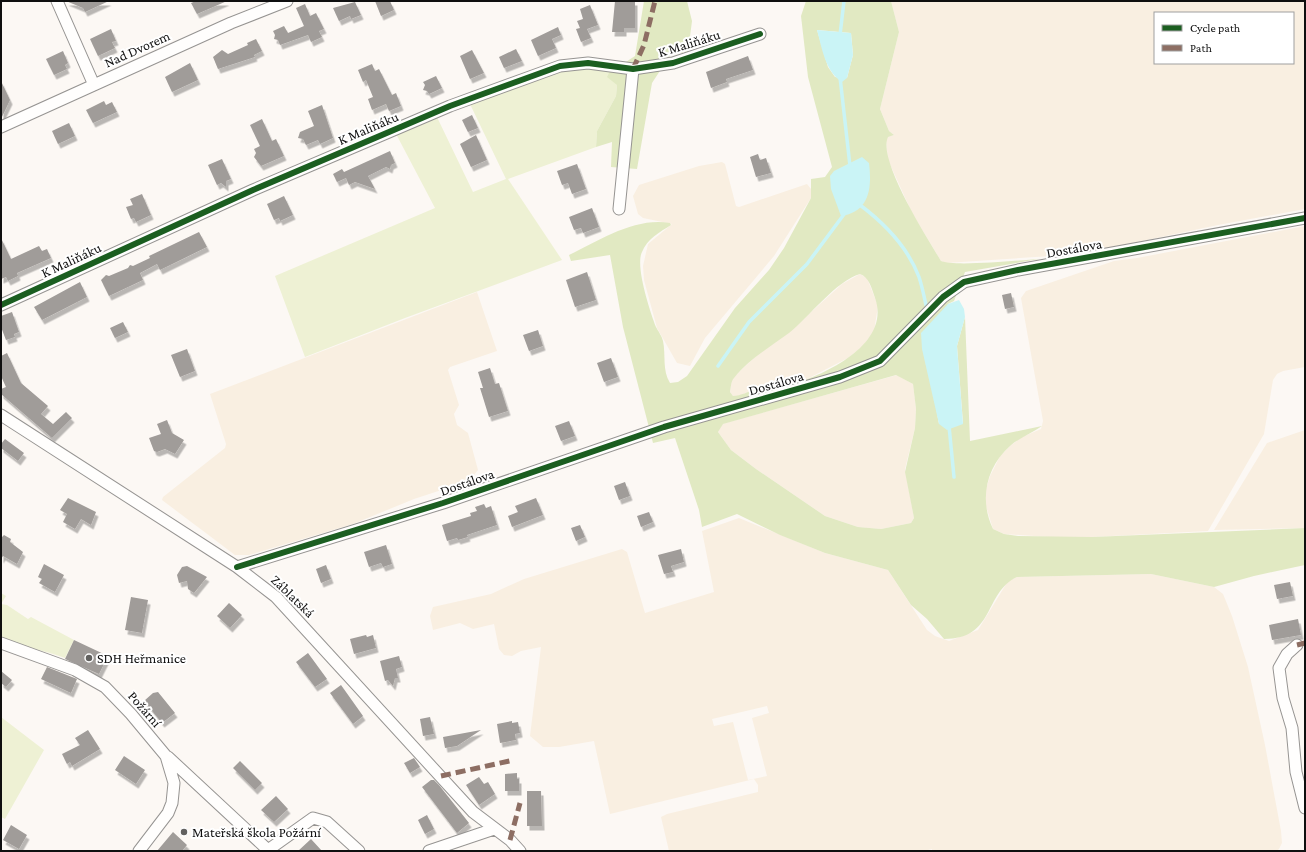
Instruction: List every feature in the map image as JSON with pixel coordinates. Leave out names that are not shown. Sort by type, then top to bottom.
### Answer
[{"type":"street","points":[[57,1],[94,85]]},
{"type":"street","name":"Nad Dvorem","points":[[1,127],[231,23],[287,1]]},
{"type":"street","name":"K Maliňáku","points":[[1,305],[253,190],[450,106],[560,66],[588,63],[633,69],[673,63],[760,34]]},
{"type":"street","points":[[619,209],[633,69]]},
{"type":"street","name":"Dostálova","points":[[237,567],[443,503],[664,427],[840,377],[880,361],[943,297],[964,282],[1018,270],[1305,218]]},
{"type":"street","name":"Záblatská","points":[[1,415],[237,567],[276,597],[473,812],[510,840],[520,851]]},
{"type":"street","name":"Požární","points":[[1,643],[75,670],[105,687],[131,714],[166,756],[174,783],[174,798],[168,813],[139,851]]},
{"type":"street","points":[[1297,645],[1287,654],[1279,668],[1283,698],[1292,728],[1296,772],[1305,808]]},
{"type":"street","points":[[166,756],[268,850],[314,818],[327,822],[360,851]]},
{"type":"street","points":[[429,851],[494,829]]},
{"type":"shaded area","points":[[891,1],[1305,1],[1305,209],[1218,225],[1109,248],[1051,256],[946,263],[941,261],[912,213],[888,160],[886,140],[887,137],[894,135],[889,131],[880,109],[899,32]]},
{"type":"shaded area","points":[[722,162],[725,164],[736,206],[739,207],[807,184],[811,189],[811,198],[774,256],[705,338],[690,366],[677,363],[657,328],[644,280],[643,266],[648,244],[672,224],[643,218],[638,214],[633,196],[639,185],[699,166]]},
{"type":"shaded area","points":[[1305,226],[1305,367],[1283,371],[1277,374],[1273,380],[1264,434],[1208,531],[1092,537],[1049,537],[1004,534],[993,529],[985,503],[986,489],[990,476],[1000,456],[1022,437],[1041,429],[1043,421],[1021,298],[1026,291],[1114,261]]},
{"type":"shaded area","points":[[860,274],[867,278],[878,306],[874,331],[863,346],[848,358],[803,381],[768,390],[757,389],[738,396],[733,396],[730,392],[732,379],[742,369],[765,348],[788,333],[842,284]]},
{"type":"shaded area","points":[[477,292],[497,351],[450,367],[448,370],[459,405],[454,414],[457,425],[468,433],[478,470],[469,481],[414,499],[353,524],[249,555],[235,555],[162,500],[163,497],[225,448],[226,444],[210,394]]},
{"type":"shaded area","points":[[897,375],[913,384],[916,409],[915,428],[905,469],[914,518],[911,523],[881,529],[858,527],[825,516],[731,450],[718,432],[722,424]]},
{"type":"shaded area","points":[[1305,430],[1305,528],[1214,530],[1267,443]]},
{"type":"shaded area","points":[[739,518],[825,553],[888,570],[927,630],[935,636],[949,641],[978,630],[1008,581],[1017,577],[1151,574],[1214,587],[1223,594],[1232,616],[1248,667],[1265,745],[1281,831],[1282,843],[1279,849],[1277,851],[932,851],[932,849],[924,851],[669,851],[661,817],[667,814],[758,792],[758,785],[754,779],[610,814],[594,741],[559,747],[543,747],[530,736],[541,647],[521,651],[512,656],[504,655],[499,649],[494,624],[473,629],[460,623],[433,630],[430,616],[433,607],[491,594],[524,579],[622,549],[627,552],[645,613],[714,592],[702,531]],"holes":[[[767,706],[769,713],[752,718],[767,776],[748,780],[733,722],[714,726],[712,719]]]},
{"type":"green space","points":[[644,1],[687,1],[692,21],[688,52],[671,54],[652,83],[637,169],[611,167],[612,142],[596,147],[597,131],[616,96],[617,85],[607,77],[609,73],[635,56]]},
{"type":"green space","points":[[806,1],[891,1],[899,32],[880,109],[889,131],[894,135],[888,137],[887,148],[890,163],[897,181],[916,218],[941,261],[948,263],[973,263],[1039,259],[965,272],[954,301],[948,304],[932,386],[939,424],[963,423],[957,346],[965,317],[970,441],[1042,426],[1017,440],[1010,446],[1002,454],[990,474],[987,484],[986,507],[993,529],[1004,534],[1018,536],[1092,537],[1305,528],[1305,565],[1254,576],[1214,587],[1151,574],[1017,577],[1006,584],[981,624],[973,632],[961,637],[944,639],[927,619],[911,605],[888,570],[825,553],[780,535],[737,514],[702,527],[699,510],[675,438],[653,443],[623,327],[610,255],[571,261],[569,255],[618,231],[644,223],[670,223],[671,225],[654,236],[644,247],[640,259],[640,267],[650,310],[663,341],[665,368],[670,383],[678,382],[687,376],[735,308],[769,270],[784,248],[811,198],[811,179],[825,177],[832,167],[808,77],[801,16]],"holes":[[[817,30],[851,33],[853,55],[847,78],[835,77],[828,67]],[[860,274],[866,278],[875,298],[878,315],[873,330],[864,344],[834,367],[801,382],[777,389],[750,391],[733,396],[730,392],[732,382],[740,371],[789,333],[832,291],[851,278]],[[896,375],[913,384],[916,409],[915,428],[905,472],[914,518],[911,523],[881,529],[858,527],[825,516],[731,450],[718,432],[723,424]]]},
{"type":"green space","points":[[588,65],[614,69],[617,85],[616,96],[597,131],[596,147],[508,179],[562,260],[305,357],[275,276],[435,208],[395,132],[436,115],[473,192],[506,179],[469,102],[557,70]]},
{"type":"green space","points":[[1,593],[6,596],[1,604]]},
{"type":"green space","points":[[1,604],[7,605],[28,619],[31,617],[74,640],[65,658],[1,640]]},
{"type":"green space","points":[[1,717],[44,750],[5,819],[1,817]]},
{"type":"water","points":[[817,30],[851,33],[853,55],[847,78],[842,82],[832,72],[825,59]]},
{"type":"water","points":[[862,157],[869,163],[870,181],[867,197],[858,209],[851,214],[841,216],[831,189],[830,176],[834,171]]},
{"type":"water","points":[[959,300],[964,309],[965,317],[957,346],[963,424],[947,430],[939,424],[922,349],[921,333],[948,304]]},
{"type":"building","points":[[66,1],[109,1],[85,12],[83,8]]},
{"type":"building","points":[[196,1],[227,1],[197,14],[191,3]]},
{"type":"building","points":[[375,1],[390,1],[394,10],[381,16]]},
{"type":"building","points":[[615,1],[635,1],[635,28],[624,28],[624,32],[612,32]]},
{"type":"building","points":[[355,2],[361,15],[351,19],[350,16],[339,21],[333,8]]},
{"type":"building","points":[[305,4],[310,16],[316,13],[324,29],[319,31],[322,37],[311,42],[308,35],[280,45],[278,40],[274,39],[275,35],[273,31],[284,26],[288,33],[304,26],[296,8]]},
{"type":"building","points":[[590,5],[598,25],[587,29],[591,38],[581,42],[576,29],[580,28],[577,21],[583,19],[580,9]]},
{"type":"building","points":[[558,27],[561,35],[552,39],[556,48],[538,56],[531,40]]},
{"type":"building","points":[[111,29],[116,41],[112,42],[115,48],[98,56],[90,39]]},
{"type":"building","points":[[256,39],[262,51],[254,55],[255,57],[218,69],[213,57],[222,50],[228,54],[248,45],[247,43]]},
{"type":"building","points":[[516,49],[522,61],[504,68],[499,57]]},
{"type":"building","points":[[472,50],[484,73],[470,79],[460,56]]},
{"type":"building","points":[[63,51],[68,63],[65,65],[67,69],[54,75],[46,59]]},
{"type":"building","points":[[748,56],[753,70],[726,79],[727,82],[711,88],[706,72]]},
{"type":"building","points":[[190,63],[198,80],[172,92],[165,77]]},
{"type":"building","points":[[372,64],[375,71],[379,69],[392,95],[396,93],[401,106],[389,111],[386,104],[372,110],[368,99],[373,97],[366,80],[363,82],[358,70]]},
{"type":"building","points":[[436,76],[442,88],[429,94],[427,91],[423,90],[425,85],[423,82]]},
{"type":"building","points":[[1,81],[10,100],[1,119]]},
{"type":"building","points":[[104,101],[106,105],[112,102],[117,112],[93,123],[86,110]]},
{"type":"building","points":[[322,105],[333,138],[320,144],[318,140],[306,145],[303,139],[298,138],[300,132],[314,126],[308,111]]},
{"type":"building","points":[[472,115],[478,128],[468,132],[462,120]]},
{"type":"building","points":[[262,119],[272,141],[276,139],[284,156],[261,166],[254,157],[256,153],[254,149],[260,146],[250,125]]},
{"type":"building","points":[[69,123],[75,136],[58,144],[52,131]]},
{"type":"building","points":[[476,135],[487,160],[471,167],[460,144]]},
{"type":"building","points":[[390,151],[395,163],[391,165],[390,169],[386,167],[368,176],[375,189],[355,182],[349,185],[346,178],[337,182],[333,174],[342,169],[344,172]]},
{"type":"building","points":[[758,154],[760,160],[766,158],[771,173],[756,177],[750,157]]},
{"type":"building","points":[[222,159],[231,179],[226,181],[226,187],[221,183],[217,185],[208,165]]},
{"type":"building","points":[[577,164],[586,189],[572,194],[568,183],[562,185],[557,171]]},
{"type":"building","points":[[142,194],[151,215],[136,222],[134,218],[131,219],[126,207],[133,205],[130,199]]},
{"type":"building","points":[[284,196],[293,215],[280,221],[279,218],[274,220],[267,204]]},
{"type":"building","points":[[592,208],[599,227],[583,233],[581,228],[574,230],[569,217]]},
{"type":"building","points":[[199,232],[207,247],[160,270],[157,264],[140,273],[143,280],[109,296],[101,280],[106,275],[109,276],[128,268],[130,265],[133,266],[150,258],[149,256]]},
{"type":"building","points":[[1,238],[11,259],[39,246],[42,251],[47,249],[51,258],[17,273],[18,276],[8,281],[6,277],[1,279]]},
{"type":"building","points":[[587,272],[596,300],[575,307],[566,280]]},
{"type":"building","points":[[80,282],[87,297],[42,320],[34,307]]},
{"type":"building","points":[[1011,293],[1014,307],[1005,309],[1002,295]]},
{"type":"building","points":[[12,312],[19,332],[14,334],[15,337],[6,340],[1,327],[1,316]]},
{"type":"building","points":[[123,322],[128,332],[115,338],[110,328]]},
{"type":"building","points":[[538,330],[543,346],[529,351],[523,335]]},
{"type":"building","points":[[187,349],[195,371],[180,377],[171,355]]},
{"type":"building","points":[[7,353],[21,383],[48,406],[41,414],[53,424],[66,412],[72,418],[52,438],[1,394],[1,389],[6,387],[1,376],[1,356]]},
{"type":"building","points":[[611,358],[618,377],[604,382],[597,363]]},
{"type":"building","points":[[490,368],[495,384],[499,383],[508,411],[489,417],[480,388],[483,388],[478,372]]},
{"type":"building","points":[[167,420],[172,433],[184,440],[175,454],[165,449],[157,452],[154,451],[149,438],[161,434],[157,424]]},
{"type":"building","points":[[569,421],[575,436],[561,441],[555,426]]},
{"type":"building","points":[[5,439],[24,453],[18,461],[1,448],[1,444]]},
{"type":"building","points":[[625,482],[630,496],[619,500],[614,486]]},
{"type":"building","points":[[68,498],[96,512],[91,525],[81,519],[75,529],[63,522],[67,514],[60,510]]},
{"type":"building","points":[[536,498],[543,515],[512,527],[508,516],[518,512],[515,506]]},
{"type":"building","points":[[484,504],[486,508],[491,506],[497,525],[467,535],[468,537],[447,541],[442,525],[471,516],[470,513],[477,511],[475,507]]},
{"type":"building","points":[[649,512],[653,522],[641,527],[637,516]]},
{"type":"building","points":[[580,525],[585,537],[576,541],[571,528]]},
{"type":"building","points":[[4,535],[11,539],[10,542],[23,552],[17,564],[3,556],[1,559],[1,538]]},
{"type":"building","points":[[386,545],[392,564],[383,567],[381,563],[369,567],[364,552]]},
{"type":"building","points":[[681,549],[684,562],[671,566],[673,572],[664,574],[658,555]]},
{"type":"building","points":[[44,564],[64,575],[55,592],[39,583],[42,579],[38,577]]},
{"type":"building","points":[[326,565],[331,579],[321,583],[316,569]]},
{"type":"building","points":[[187,566],[207,577],[194,593],[188,589],[187,581],[179,583],[177,575],[182,567]]},
{"type":"building","points":[[1290,582],[1293,596],[1277,599],[1274,585]]},
{"type":"building","points":[[131,597],[148,600],[142,633],[125,630]]},
{"type":"building","points":[[229,603],[242,615],[230,628],[217,616]]},
{"type":"building","points":[[1298,619],[1301,635],[1272,640],[1269,625]]},
{"type":"building","points":[[366,635],[367,637],[373,635],[376,648],[354,654],[350,639]]},
{"type":"building","points":[[74,640],[108,656],[99,674],[65,659]]},
{"type":"building","points":[[308,653],[327,679],[315,687],[296,662]]},
{"type":"building","points":[[399,656],[402,667],[396,669],[398,678],[395,678],[393,686],[388,680],[385,681],[380,661]]},
{"type":"building","points":[[47,667],[77,679],[71,693],[41,679]]},
{"type":"building","points":[[1,671],[12,680],[6,687],[1,683]]},
{"type":"building","points":[[341,685],[363,716],[353,724],[330,693]]},
{"type":"building","points":[[158,692],[175,713],[162,723],[144,701],[153,693]]},
{"type":"building","points":[[430,717],[434,734],[423,736],[420,719]]},
{"type":"building","points":[[512,721],[512,723],[518,722],[520,733],[515,734],[516,740],[500,743],[497,724]]},
{"type":"building","points":[[88,730],[100,749],[72,766],[70,762],[67,764],[62,754],[80,745],[75,738]]},
{"type":"building","points":[[481,730],[457,746],[445,748],[443,737]]},
{"type":"building","points":[[124,756],[145,770],[136,784],[115,770]]},
{"type":"building","points":[[414,758],[420,767],[410,773],[404,763]]},
{"type":"building","points":[[240,761],[262,783],[255,790],[233,768]]},
{"type":"building","points":[[517,773],[517,779],[519,779],[519,791],[505,791],[505,774]]},
{"type":"building","points":[[479,777],[484,784],[488,782],[495,794],[479,805],[466,785]]},
{"type":"building","points":[[431,780],[434,780],[439,785],[469,823],[457,833],[422,787]]},
{"type":"building","points":[[527,791],[541,791],[542,826],[527,826]]},
{"type":"building","points":[[276,796],[288,809],[274,822],[261,810]]},
{"type":"building","points":[[427,815],[434,829],[425,834],[418,820]]},
{"type":"building","points":[[11,825],[27,835],[19,849],[3,840]]},
{"type":"building","points":[[173,832],[187,845],[182,851],[157,851]]},
{"type":"building","points":[[311,839],[322,851],[298,851]]},
{"type":"waterway","points":[[840,35],[844,1]]},
{"type":"waterway","points":[[840,77],[850,166]]},
{"type":"waterway","points":[[860,205],[886,228],[909,256],[919,277],[926,305]]},
{"type":"waterway","points":[[718,366],[749,322],[807,264],[845,213]]},
{"type":"waterway","points":[[949,426],[954,477]]},
{"type":"marked path","points":[[633,69],[644,45],[655,1]]},
{"type":"marked path","points":[[1297,645],[1305,643]]},
{"type":"marked path","points":[[441,776],[514,760]]},
{"type":"marked path","points":[[510,840],[520,803]]},
{"type":"cycle path","points":[[1,305],[253,190],[450,106],[560,66],[588,63],[633,69],[673,63],[760,34]]},
{"type":"cycle path","points":[[237,567],[443,503],[664,427],[840,377],[880,361],[943,297],[964,282],[1018,270],[1305,218]]},
{"type":"place","name":"SDH Heřmanice","points":[[89,658]]},
{"type":"place","name":"Mateřská škola Požární","points":[[184,832]]}]
